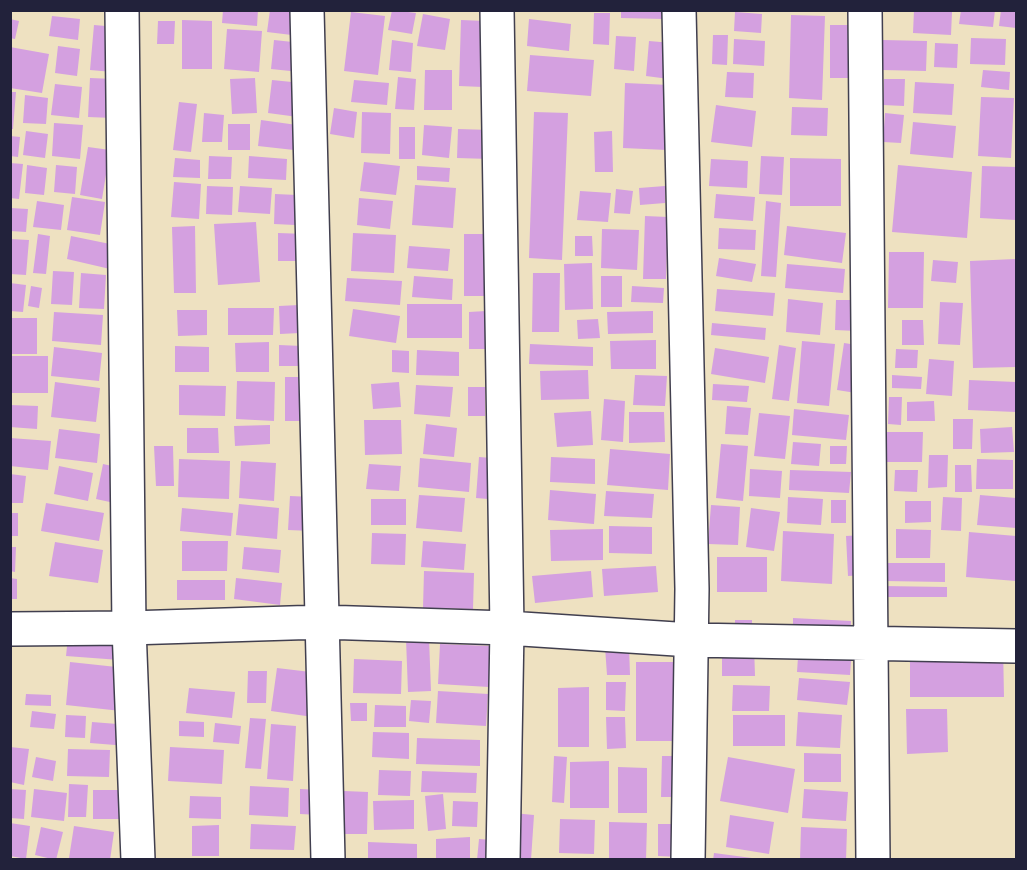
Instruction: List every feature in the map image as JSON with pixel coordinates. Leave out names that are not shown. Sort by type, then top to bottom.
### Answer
[{"type":"street","points":[[122,10],[129,628],[138,860]]},
{"type":"street","points":[[307,10],[328,860]]},
{"type":"street","points":[[497,10],[507,628],[503,860]]},
{"type":"street","points":[[679,10],[692,577],[688,860]]},
{"type":"street","points":[[865,10],[873,860]]},
{"type":"street","points":[[10,629],[322,622],[507,628],[691,640],[1017,646]]},
{"type":"building","points":[[223,10],[258,10],[257,26],[222,23]]},
{"type":"building","points":[[270,10],[295,10],[300,36],[267,32]]},
{"type":"building","points":[[392,10],[416,13],[412,34],[388,30]]},
{"type":"building","points":[[621,10],[665,10],[664,19],[621,18]]},
{"type":"building","points":[[914,10],[952,12],[951,35],[913,33]]},
{"type":"building","points":[[961,10],[995,10],[993,27],[959,24]]},
{"type":"building","points":[[1001,10],[1016,10],[1016,28],[999,26]]},
{"type":"building","points":[[351,12],[385,16],[378,75],[344,71]]},
{"type":"building","points":[[735,12],[762,14],[761,33],[734,31]]},
{"type":"building","points":[[594,13],[610,13],[609,45],[593,44]]},
{"type":"building","points":[[423,14],[450,19],[445,50],[417,46]]},
{"type":"building","points":[[791,15],[825,16],[822,100],[789,98]]},
{"type":"building","points":[[52,16],[80,19],[78,40],[49,36]]},
{"type":"building","points":[[10,19],[19,21],[15,39],[10,38]]},
{"type":"building","points":[[529,19],[571,24],[569,51],[527,46]]},
{"type":"building","points":[[182,20],[212,21],[212,69],[182,69]]},
{"type":"building","points":[[461,20],[485,21],[483,87],[459,86]]},
{"type":"building","points":[[158,21],[175,21],[174,44],[157,44]]},
{"type":"building","points":[[94,25],[117,27],[113,72],[90,70]]},
{"type":"building","points":[[830,25],[857,25],[856,78],[830,78]]},
{"type":"building","points":[[227,29],[262,31],[259,72],[224,69]]},
{"type":"building","points":[[713,35],[728,35],[727,65],[712,64]]},
{"type":"building","points":[[616,36],[636,37],[634,71],[614,69]]},
{"type":"building","points":[[971,38],[1006,39],[1005,65],[970,64]]},
{"type":"building","points":[[734,39],[765,41],[764,66],[733,64]]},
{"type":"building","points":[[274,40],[302,43],[300,72],[271,69]]},
{"type":"building","points":[[392,40],[413,43],[411,72],[389,70]]},
{"type":"building","points":[[883,40],[927,41],[926,71],[882,70]]},
{"type":"building","points":[[649,41],[672,43],[669,79],[646,76]]},
{"type":"building","points":[[935,43],[958,44],[957,68],[934,67]]},
{"type":"building","points":[[58,46],[80,49],[77,76],[55,73]]},
{"type":"building","points":[[10,47],[49,54],[42,93],[10,88]]},
{"type":"building","points":[[530,55],[594,60],[591,96],[527,91]]},
{"type":"building","points":[[425,70],[452,70],[452,110],[424,110]]},
{"type":"building","points":[[983,70],[1010,72],[1009,90],[981,87]]},
{"type":"building","points":[[727,72],[754,73],[753,98],[725,97]]},
{"type":"building","points":[[398,77],[416,79],[414,110],[395,109]]},
{"type":"building","points":[[90,78],[114,79],[113,118],[88,117]]},
{"type":"building","points":[[255,78],[257,113],[232,114],[230,79]]},
{"type":"building","points":[[884,79],[905,79],[904,106],[883,105]]},
{"type":"building","points":[[272,80],[302,83],[298,117],[268,113]]},
{"type":"building","points":[[354,80],[389,83],[387,105],[351,102]]},
{"type":"building","points":[[915,82],[954,84],[952,115],[913,113]]},
{"type":"building","points":[[625,83],[670,85],[667,150],[623,148]]},
{"type":"building","points":[[55,84],[82,87],[79,118],[51,115]]},
{"type":"building","points":[[10,92],[16,92],[13,129],[10,129]]},
{"type":"building","points":[[25,95],[48,98],[46,124],[23,123]]},
{"type":"building","points":[[981,97],[1014,98],[1011,158],[978,156]]},
{"type":"building","points":[[179,102],[197,104],[191,152],[173,150]]},
{"type":"building","points":[[716,105],[756,111],[752,147],[711,142]]},
{"type":"building","points":[[792,107],[828,108],[827,136],[791,135]]},
{"type":"building","points":[[334,108],[357,112],[354,138],[330,134]]},
{"type":"building","points":[[362,112],[391,113],[390,154],[361,153]]},
{"type":"building","points":[[534,112],[568,113],[562,260],[529,258]]},
{"type":"building","points":[[204,113],[224,115],[222,142],[202,142]]},
{"type":"building","points":[[885,113],[904,115],[901,143],[883,142]]},
{"type":"building","points":[[261,120],[297,125],[294,150],[258,146]]},
{"type":"building","points":[[913,122],[956,126],[953,158],[910,154]]},
{"type":"building","points":[[54,123],[83,125],[80,159],[52,156]]},
{"type":"building","points":[[228,124],[250,124],[250,150],[228,150]]},
{"type":"building","points":[[424,125],[452,127],[449,158],[422,155]]},
{"type":"building","points":[[399,127],[415,127],[415,159],[399,159]]},
{"type":"building","points":[[458,129],[491,130],[490,159],[457,158]]},
{"type":"building","points":[[26,131],[48,134],[45,158],[23,155]]},
{"type":"building","points":[[612,131],[613,172],[595,172],[594,132]]},
{"type":"building","points":[[10,136],[20,137],[18,157],[10,156]]},
{"type":"building","points":[[88,147],[110,150],[102,199],[80,195]]},
{"type":"building","points":[[209,156],[232,157],[231,179],[208,179]]},
{"type":"building","points":[[249,156],[287,159],[286,180],[248,178]]},
{"type":"building","points":[[761,156],[784,157],[782,195],[759,194]]},
{"type":"building","points":[[175,158],[200,160],[200,178],[173,177]]},
{"type":"building","points":[[790,158],[841,159],[841,206],[790,206]]},
{"type":"building","points":[[711,159],[748,161],[747,188],[709,186]]},
{"type":"building","points":[[364,162],[400,166],[396,195],[360,191]]},
{"type":"building","points":[[10,163],[23,164],[19,199],[10,198]]},
{"type":"building","points":[[27,165],[47,168],[44,195],[25,193]]},
{"type":"building","points":[[56,165],[77,167],[75,194],[54,192]]},
{"type":"building","points":[[898,165],[972,172],[967,238],[892,232]]},
{"type":"building","points":[[417,166],[450,168],[449,182],[417,180]]},
{"type":"building","points":[[982,166],[1016,167],[1016,220],[980,218]]},
{"type":"building","points":[[174,182],[201,184],[199,219],[171,217]]},
{"type":"building","points":[[415,185],[456,188],[453,228],[412,225]]},
{"type":"building","points":[[207,186],[233,187],[232,215],[206,214]]},
{"type":"building","points":[[240,186],[272,188],[270,214],[238,212]]},
{"type":"building","points":[[665,186],[665,203],[640,205],[639,188]]},
{"type":"building","points":[[616,189],[633,191],[630,214],[614,213]]},
{"type":"building","points":[[580,191],[611,193],[608,222],[577,220]]},
{"type":"building","points":[[275,194],[297,195],[295,225],[274,224]]},
{"type":"building","points":[[716,194],[755,197],[753,221],[714,218]]},
{"type":"building","points":[[72,197],[105,202],[100,235],[67,230]]},
{"type":"building","points":[[359,198],[393,201],[390,229],[357,225]]},
{"type":"building","points":[[37,201],[64,205],[61,230],[33,227]]},
{"type":"building","points":[[766,201],[781,203],[776,277],[761,276]]},
{"type":"building","points":[[10,208],[28,209],[26,232],[10,231]]},
{"type":"building","points":[[645,216],[668,217],[666,279],[643,279]]},
{"type":"building","points":[[256,222],[260,282],[218,285],[214,224]]},
{"type":"building","points":[[195,226],[196,293],[174,293],[172,227]]},
{"type":"building","points":[[787,226],[846,233],[842,263],[784,255]]},
{"type":"building","points":[[719,228],[756,230],[755,250],[718,249]]},
{"type":"building","points":[[602,229],[639,230],[637,270],[601,268]]},
{"type":"building","points":[[278,233],[306,234],[305,261],[278,261]]},
{"type":"building","points":[[353,233],[396,235],[394,273],[351,271]]},
{"type":"building","points":[[38,234],[50,236],[46,274],[33,273]]},
{"type":"building","points":[[464,234],[487,234],[488,296],[464,296]]},
{"type":"building","points":[[71,236],[115,245],[110,269],[67,259]]},
{"type":"building","points":[[575,236],[592,236],[593,256],[575,256]]},
{"type":"building","points":[[10,239],[29,240],[26,275],[10,274]]},
{"type":"building","points":[[409,246],[450,249],[448,271],[407,268]]},
{"type":"building","points":[[889,252],[924,252],[923,308],[888,308]]},
{"type":"building","points":[[719,258],[756,264],[752,282],[716,276]]},
{"type":"building","points":[[1016,259],[1016,367],[973,368],[970,261]]},
{"type":"building","points":[[933,260],[958,262],[956,283],[931,281]]},
{"type":"building","points":[[592,263],[593,309],[565,310],[564,264]]},
{"type":"building","points":[[787,264],[845,269],[843,293],[785,288]]},
{"type":"building","points":[[53,271],[74,272],[72,305],[51,304]]},
{"type":"building","points":[[81,273],[106,275],[104,309],[79,308]]},
{"type":"building","points":[[533,273],[560,273],[559,332],[532,332]]},
{"type":"building","points":[[414,276],[453,279],[452,300],[412,297]]},
{"type":"building","points":[[601,276],[622,276],[622,307],[601,307]]},
{"type":"building","points":[[347,278],[402,281],[400,305],[345,301]]},
{"type":"building","points":[[10,283],[26,285],[23,312],[10,311]]},
{"type":"building","points":[[31,286],[42,288],[39,308],[28,306]]},
{"type":"building","points":[[632,286],[664,288],[663,303],[631,302]]},
{"type":"building","points":[[717,289],[775,293],[773,316],[715,311]]},
{"type":"building","points":[[788,299],[823,303],[820,335],[786,332]]},
{"type":"building","points":[[836,300],[857,300],[856,331],[835,330]]},
{"type":"building","points":[[940,302],[963,303],[960,345],[938,344]]},
{"type":"building","points":[[407,304],[462,304],[462,338],[407,338]]},
{"type":"building","points":[[299,305],[300,333],[280,334],[279,306]]},
{"type":"building","points":[[228,308],[274,308],[273,335],[228,335]]},
{"type":"building","points":[[353,309],[400,316],[396,343],[349,336]]},
{"type":"building","points":[[177,310],[207,310],[207,335],[178,336]]},
{"type":"building","points":[[486,311],[486,349],[469,349],[469,312]]},
{"type":"building","points":[[653,311],[653,333],[608,334],[607,312]]},
{"type":"building","points":[[54,312],[103,315],[101,345],[52,341]]},
{"type":"building","points":[[10,318],[37,318],[37,354],[10,354]]},
{"type":"building","points":[[598,319],[600,338],[578,339],[577,320]]},
{"type":"building","points":[[902,320],[923,320],[924,345],[902,345]]},
{"type":"building","points":[[712,323],[766,328],[765,340],[711,335]]},
{"type":"building","points":[[656,340],[656,369],[611,369],[610,341]]},
{"type":"building","points":[[802,341],[835,344],[829,406],[797,403]]},
{"type":"building","points":[[269,342],[269,372],[236,372],[235,343]]},
{"type":"building","points":[[844,343],[863,346],[856,393],[837,390]]},
{"type":"building","points":[[530,344],[593,347],[593,366],[529,364]]},
{"type":"building","points":[[279,345],[302,346],[301,366],[279,366]]},
{"type":"building","points":[[779,345],[796,348],[789,401],[772,399]]},
{"type":"building","points":[[175,346],[209,347],[209,372],[175,372]]},
{"type":"building","points":[[54,347],[102,353],[99,381],[51,376]]},
{"type":"building","points":[[715,348],[769,357],[765,383],[711,374]]},
{"type":"building","points":[[896,349],[918,350],[917,368],[895,368]]},
{"type":"building","points":[[392,350],[409,351],[409,373],[392,372]]},
{"type":"building","points":[[417,350],[459,352],[459,376],[416,375]]},
{"type":"building","points":[[10,356],[48,356],[48,393],[10,393]]},
{"type":"building","points":[[929,359],[954,361],[952,396],[926,394]]},
{"type":"building","points":[[588,370],[589,399],[541,400],[540,371]]},
{"type":"building","points":[[635,375],[667,376],[665,406],[633,405]]},
{"type":"building","points":[[892,375],[922,377],[921,389],[892,388]]},
{"type":"building","points":[[285,377],[303,377],[304,421],[285,421]]},
{"type":"building","points":[[969,380],[1016,382],[1016,412],[968,410]]},
{"type":"building","points":[[237,381],[275,382],[274,421],[236,419]]},
{"type":"building","points":[[55,382],[100,388],[96,422],[51,417]]},
{"type":"building","points":[[399,382],[401,407],[373,409],[371,384]]},
{"type":"building","points":[[713,384],[749,386],[747,402],[712,400]]},
{"type":"building","points":[[179,385],[226,386],[225,416],[179,415]]},
{"type":"building","points":[[416,385],[453,387],[450,417],[414,414]]},
{"type":"building","points":[[468,387],[485,387],[485,416],[468,416]]},
{"type":"building","points":[[889,397],[902,397],[901,425],[888,424]]},
{"type":"building","points":[[604,399],[625,401],[623,442],[601,440]]},
{"type":"building","points":[[934,401],[935,421],[907,421],[907,402]]},
{"type":"building","points":[[10,405],[38,406],[37,429],[10,427]]},
{"type":"building","points":[[727,406],[751,408],[748,435],[725,434]]},
{"type":"building","points":[[794,409],[849,415],[846,440],[792,435]]},
{"type":"building","points":[[591,411],[593,445],[557,447],[554,413]]},
{"type":"building","points":[[629,412],[664,412],[665,442],[629,443]]},
{"type":"building","points":[[759,413],[790,416],[785,459],[754,456]]},
{"type":"building","points":[[953,419],[973,419],[972,449],[953,449]]},
{"type":"building","points":[[364,420],[401,420],[402,454],[365,455]]},
{"type":"building","points":[[426,424],[457,428],[454,457],[423,454]]},
{"type":"building","points":[[270,425],[270,444],[235,446],[234,426]]},
{"type":"building","points":[[1012,427],[1014,452],[981,453],[980,429]]},
{"type":"building","points":[[187,428],[218,428],[219,453],[187,453]]},
{"type":"building","points":[[59,429],[100,434],[97,463],[55,458]]},
{"type":"building","points":[[887,432],[923,432],[922,462],[887,462]]},
{"type":"building","points":[[10,438],[51,441],[48,470],[10,466]]},
{"type":"building","points":[[793,442],[821,444],[819,466],[791,464]]},
{"type":"building","points":[[721,444],[748,446],[743,501],[716,498]]},
{"type":"building","points":[[154,446],[173,446],[174,486],[156,486]]},
{"type":"building","points":[[830,446],[847,446],[846,464],[830,464]]},
{"type":"building","points":[[610,449],[670,454],[668,490],[607,485]]},
{"type":"building","points":[[929,455],[948,455],[947,487],[928,488]]},
{"type":"building","points":[[479,457],[492,458],[488,499],[476,498]]},
{"type":"building","points":[[551,457],[595,459],[595,484],[550,482]]},
{"type":"building","points":[[420,458],[471,463],[469,492],[418,487]]},
{"type":"building","points":[[179,459],[230,461],[229,499],[178,497]]},
{"type":"building","points":[[977,459],[1013,460],[1013,489],[976,489]]},
{"type":"building","points":[[241,461],[276,463],[274,501],[239,498]]},
{"type":"building","points":[[103,464],[126,469],[119,504],[96,499]]},
{"type":"building","points":[[369,464],[401,466],[399,491],[366,489]]},
{"type":"building","points":[[955,465],[971,465],[972,492],[955,492]]},
{"type":"building","points":[[59,466],[93,473],[88,501],[54,494]]},
{"type":"building","points":[[750,469],[782,471],[780,498],[749,496]]},
{"type":"building","points":[[790,470],[851,472],[849,493],[789,490]]},
{"type":"building","points":[[895,470],[918,470],[917,492],[894,491]]},
{"type":"building","points":[[10,474],[26,476],[23,503],[10,503]]},
{"type":"building","points":[[550,490],[596,494],[594,524],[548,520]]},
{"type":"building","points":[[606,491],[654,494],[652,518],[604,516]]},
{"type":"building","points":[[419,495],[465,498],[462,532],[416,528]]},
{"type":"building","points":[[980,495],[1016,498],[1016,528],[977,525]]},
{"type":"building","points":[[290,496],[313,497],[311,531],[288,530]]},
{"type":"building","points":[[788,497],[823,499],[821,525],[787,523]]},
{"type":"building","points":[[943,497],[962,498],[961,531],[941,530]]},
{"type":"building","points":[[371,499],[406,499],[406,525],[371,525]]},
{"type":"building","points":[[831,500],[846,500],[846,523],[831,523]]},
{"type":"building","points":[[905,501],[931,501],[931,522],[905,523]]},
{"type":"building","points":[[46,503],[104,513],[99,541],[41,531]]},
{"type":"building","points":[[239,504],[279,508],[277,539],[236,535]]},
{"type":"building","points":[[711,505],[740,507],[738,545],[708,544]]},
{"type":"building","points":[[182,508],[233,513],[231,536],[180,531]]},
{"type":"building","points":[[751,508],[780,512],[774,551],[746,547]]},
{"type":"building","points":[[10,513],[18,513],[18,536],[10,536]]},
{"type":"building","points":[[609,526],[652,527],[652,554],[609,553]]},
{"type":"building","points":[[603,529],[603,560],[551,561],[550,530]]},
{"type":"building","points":[[896,529],[931,530],[930,558],[896,558]]},
{"type":"building","points":[[783,531],[834,534],[832,584],[781,581]]},
{"type":"building","points":[[969,532],[1016,536],[1016,581],[966,577]]},
{"type":"building","points":[[372,533],[406,534],[405,565],[371,564]]},
{"type":"building","points":[[862,535],[863,575],[848,576],[846,536]]},
{"type":"building","points":[[182,541],[228,541],[227,571],[182,571]]},
{"type":"building","points":[[423,541],[466,544],[464,570],[421,567]]},
{"type":"building","points":[[55,542],[103,550],[98,583],[49,576]]},
{"type":"building","points":[[10,547],[16,547],[15,572],[10,571]]},
{"type":"building","points":[[244,547],[281,550],[279,573],[242,569]]},
{"type":"building","points":[[717,557],[767,557],[767,592],[717,592]]},
{"type":"building","points":[[885,563],[945,563],[945,582],[884,581]]},
{"type":"building","points":[[656,566],[658,592],[604,596],[602,569]]},
{"type":"building","points":[[424,571],[474,573],[473,609],[423,608]]},
{"type":"building","points":[[591,571],[593,597],[535,603],[532,576]]},
{"type":"building","points":[[10,578],[17,579],[17,599],[10,599]]},
{"type":"building","points":[[236,578],[282,583],[280,605],[234,599]]},
{"type":"building","points":[[177,580],[225,580],[225,600],[177,600]]},
{"type":"building","points":[[883,586],[947,587],[947,597],[882,597]]},
{"type":"building","points":[[793,618],[851,621],[850,642],[793,639]]},
{"type":"building","points":[[735,620],[752,620],[752,637],[735,638]]},
{"type":"building","points":[[68,637],[135,642],[133,661],[66,656]]},
{"type":"building","points":[[429,638],[431,691],[408,692],[406,639]]},
{"type":"building","points":[[799,643],[852,646],[850,675],[797,672]]},
{"type":"building","points":[[440,644],[491,646],[489,687],[438,684]]},
{"type":"building","points":[[722,645],[754,645],[755,676],[722,676]]},
{"type":"building","points":[[1003,645],[1004,697],[910,697],[910,646]]},
{"type":"building","points":[[629,646],[630,675],[607,675],[605,647]]},
{"type":"building","points":[[354,659],[402,661],[401,694],[353,693]]},
{"type":"building","points":[[70,662],[126,668],[121,711],[66,705]]},
{"type":"building","points":[[636,662],[681,662],[681,741],[636,741]]},
{"type":"building","points":[[277,668],[319,673],[313,717],[271,711]]},
{"type":"building","points":[[248,671],[267,671],[266,703],[247,703]]},
{"type":"building","points":[[799,678],[850,682],[847,705],[797,700]]},
{"type":"building","points":[[606,682],[626,682],[625,711],[606,710]]},
{"type":"building","points":[[733,685],[770,686],[769,711],[732,711]]},
{"type":"building","points":[[589,687],[589,747],[558,747],[558,688]]},
{"type":"building","points":[[189,688],[235,692],[232,718],[186,713]]},
{"type":"building","points":[[438,691],[488,694],[486,726],[436,723]]},
{"type":"building","points":[[26,694],[51,695],[51,706],[25,705]]},
{"type":"building","points":[[411,700],[431,701],[429,723],[409,721]]},
{"type":"building","points":[[350,703],[367,703],[367,721],[351,721]]},
{"type":"building","points":[[375,705],[406,706],[406,727],[374,727]]},
{"type":"building","points":[[906,709],[947,709],[948,752],[907,754]]},
{"type":"building","points":[[32,711],[56,714],[54,729],[30,727]]},
{"type":"building","points":[[798,712],[842,715],[840,748],[796,746]]},
{"type":"building","points":[[66,715],[86,716],[85,738],[65,737]]},
{"type":"building","points":[[733,715],[785,715],[785,746],[733,746]]},
{"type":"building","points":[[606,717],[625,717],[626,748],[607,749]]},
{"type":"building","points":[[250,718],[266,719],[261,769],[245,768]]},
{"type":"building","points":[[179,721],[204,722],[204,737],[179,736]]},
{"type":"building","points":[[92,722],[130,725],[128,746],[90,743]]},
{"type":"building","points":[[215,723],[241,726],[239,744],[213,742]]},
{"type":"building","points":[[271,724],[296,726],[293,781],[267,779]]},
{"type":"building","points":[[373,732],[409,733],[409,759],[372,757]]},
{"type":"building","points":[[417,738],[480,740],[480,766],[416,764]]},
{"type":"building","points":[[10,747],[29,749],[24,785],[10,782]]},
{"type":"building","points":[[170,747],[224,750],[222,784],[168,781]]},
{"type":"building","points":[[68,749],[110,750],[109,777],[67,776]]},
{"type":"building","points":[[804,753],[841,754],[841,782],[804,782]]},
{"type":"building","points":[[554,756],[567,757],[564,803],[552,802]]},
{"type":"building","points":[[662,756],[679,756],[678,797],[661,797]]},
{"type":"building","points":[[36,757],[56,761],[53,781],[32,777]]},
{"type":"building","points":[[728,757],[795,769],[788,813],[720,801]]},
{"type":"building","points":[[609,761],[609,808],[570,808],[570,762]]},
{"type":"building","points":[[618,767],[647,768],[647,813],[618,813]]},
{"type":"building","points":[[379,770],[411,771],[410,796],[378,795]]},
{"type":"building","points":[[422,771],[477,773],[476,793],[421,792]]},
{"type":"building","points":[[69,784],[88,785],[86,817],[68,817]]},
{"type":"building","points":[[250,786],[289,788],[288,817],[249,815]]},
{"type":"building","points":[[10,789],[26,790],[24,819],[10,818]]},
{"type":"building","points":[[34,789],[67,793],[64,821],[31,817]]},
{"type":"building","points":[[300,789],[321,790],[320,815],[300,814]]},
{"type":"building","points":[[804,789],[848,792],[846,821],[802,818]]},
{"type":"building","points":[[93,790],[127,790],[126,819],[93,819]]},
{"type":"building","points":[[344,791],[368,792],[367,834],[342,834]]},
{"type":"building","points":[[443,794],[446,829],[428,831],[425,796]]},
{"type":"building","points":[[190,796],[221,797],[221,819],[189,818]]},
{"type":"building","points":[[414,800],[414,829],[374,830],[373,801]]},
{"type":"building","points":[[453,801],[478,802],[477,827],[452,826]]},
{"type":"building","points":[[513,813],[534,815],[531,860],[510,860]]},
{"type":"building","points":[[730,815],[774,822],[769,854],[726,847]]},
{"type":"building","points":[[560,819],[595,820],[594,854],[559,853]]},
{"type":"building","points":[[609,822],[647,823],[646,860],[609,859]]},
{"type":"building","points":[[10,823],[30,826],[26,859],[10,856]]},
{"type":"building","points":[[251,824],[296,826],[294,850],[250,849]]},
{"type":"building","points":[[658,824],[679,824],[679,857],[658,856]]},
{"type":"building","points":[[219,825],[219,856],[192,856],[192,826]]},
{"type":"building","points":[[74,826],[114,832],[110,860],[69,858]]},
{"type":"building","points":[[41,827],[63,832],[56,860],[35,855]]},
{"type":"building","points":[[801,827],[847,829],[846,860],[800,860]]},
{"type":"building","points":[[470,837],[470,860],[436,860],[436,839]]},
{"type":"building","points":[[479,839],[492,840],[491,860],[477,860]]},
{"type":"building","points":[[368,842],[417,844],[417,860],[368,860]]},
{"type":"building","points":[[714,853],[752,858],[752,860],[713,860]]}]
